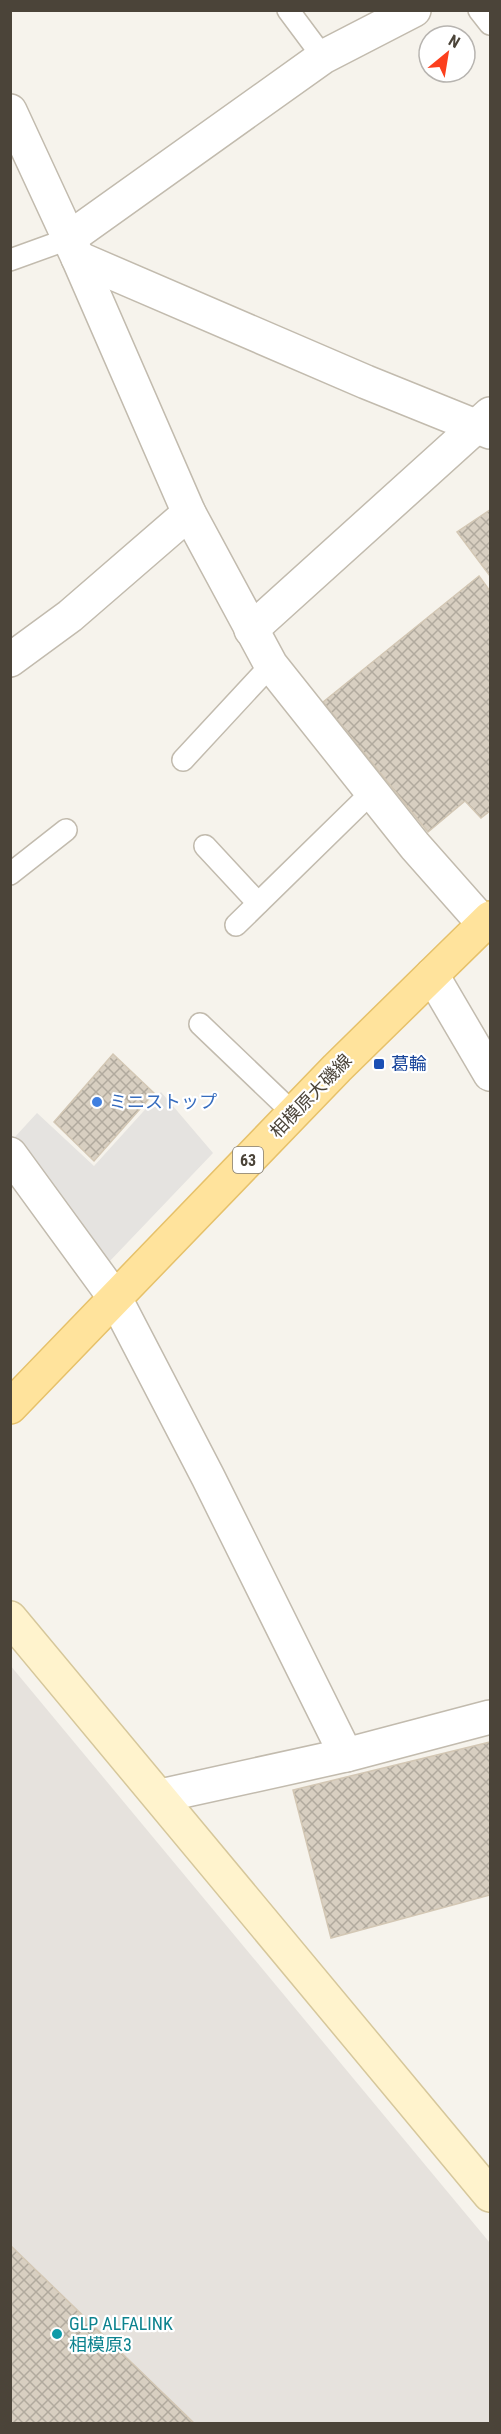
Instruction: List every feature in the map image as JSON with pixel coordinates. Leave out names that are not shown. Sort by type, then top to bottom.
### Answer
[{"type":"main road","name":"相模原大磯線","points":[[10,1407],[293,1113],[487,921]]},
{"type":"street","points":[[73,248],[323,57],[414,10]]},
{"type":"street","points":[[10,111],[73,248],[189,513],[271,665],[416,846],[487,921]]},
{"type":"street","points":[[73,248],[355,377],[486,424],[251,630]]},
{"type":"street","points":[[10,660],[70,616],[189,513]]},
{"type":"street","points":[[432,975],[490,1074]]},
{"type":"street","points":[[10,1154],[115,1298],[208,1477],[346,1755]]},
{"type":"street","points":[[10,1618],[490,2194]]},
{"type":"street","points":[[160,1796],[346,1755],[490,1717]]},
{"type":"lane","points":[[288,10],[323,57]]},
{"type":"lane","points":[[479,10],[490,24]]},
{"type":"lane","points":[[10,260],[73,248]]},
{"type":"lane","points":[[183,760],[271,665]]},
{"type":"lane","points":[[236,925],[373,791]]},
{"type":"lane","points":[[10,874],[66,831]]},
{"type":"lane","points":[[204,846],[258,903]]},
{"type":"lane","points":[[200,1024],[293,1113]]},
{"type":"shaded area","points":[[161,1092],[213,1153],[107,1264],[14,1138],[37,1113],[94,1166]]},
{"type":"shaded area","points":[[10,1665],[490,2243],[490,2423],[11,2423]]},
{"type":"building","points":[[490,510],[490,576],[457,532]]},
{"type":"building","points":[[479,576],[490,591],[490,811],[481,818],[465,801],[428,832],[323,702]]},
{"type":"building","points":[[113,1054],[154,1093],[94,1161],[54,1122]]},
{"type":"building","points":[[490,1742],[490,1895],[331,1938],[293,1790]]},
{"type":"building","name":"GLP ALFALINK 相模原3","points":[[10,2245],[195,2424],[10,2424]]},
{"type":"place","name":"葛輪","points":[[379,1064]]},
{"type":"place","name":"ミニストップ","points":[[97,1102]]},
{"type":"place","name":"GLP ALFALINK 相模原3","points":[[57,2334]]}]
